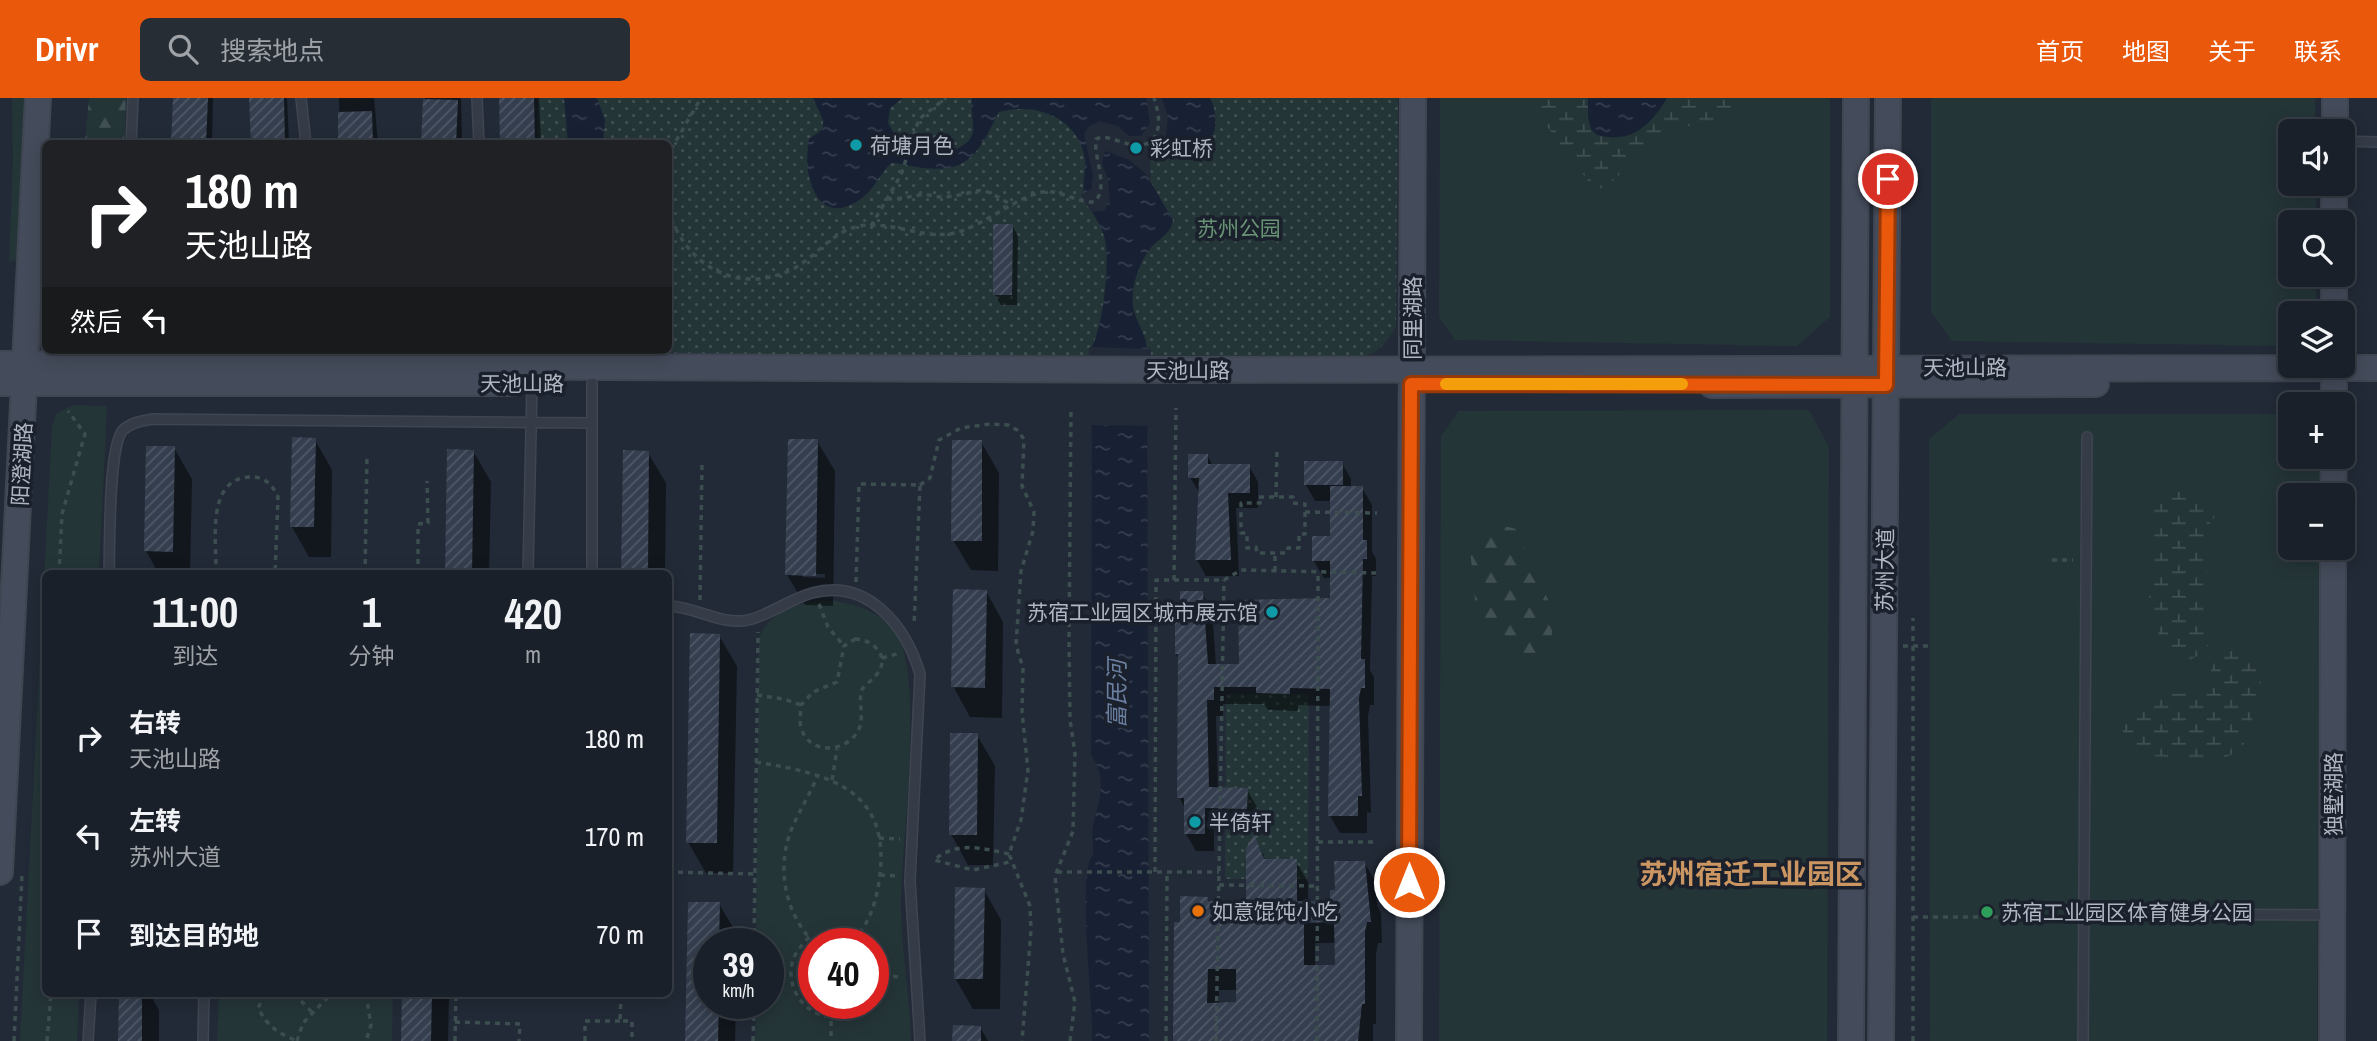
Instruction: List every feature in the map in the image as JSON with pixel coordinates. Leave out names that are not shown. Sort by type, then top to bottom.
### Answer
[{"type":"street","name":"阳澄湖路","points":[[0,872],[27,373],[38,98]]},
{"type":"street","name":"同里湖路","points":[[1409,1041],[1413,98]]},
{"type":"street","name":"苏州大道","points":[[1851,1041],[1857,376],[1856,98]]},
{"type":"street","name":"苏州大道","points":[[1881,1041],[1888,98]]},
{"type":"street","points":[[2335,98],[2335,119]]},
{"type":"street","name":"天池山路","points":[[0,383],[27,373],[300,361],[1044,376],[1886,376],[2334,380],[2377,384]]},
{"type":"street","name":"天池山路","points":[[0,363],[27,373],[533,383],[1044,376]]},
{"type":"street","name":"天池山路","points":[[2334,380],[2377,368]]},
{"type":"street","name":"独墅湖路","points":[[2332,1041],[2333,560]]},
{"type":"lane","points":[[131,140],[133,98]]},
{"type":"lane","points":[[301,98],[306,140]]},
{"type":"lane","points":[[477,98],[479,140]]},
{"type":"lane","points":[[2355,141],[2377,142]]},
{"type":"lane","points":[[528,570],[533,383]]},
{"type":"lane","points":[[592,383],[592,570]]},
{"type":"lane","points":[[109,570],[114,454],[123,431],[136,422],[153,419],[592,423]]},
{"type":"lane","points":[[2083,1041],[2087,436]]},
{"type":"lane","points":[[672,607],[746,621],[814,592],[835,590],[856,594],[879,607],[896,622],[913,648],[920,674],[920,698],[912,839],[911,930],[920,1041]]},
{"type":"lane","points":[[2084,915],[2334,915]]},
{"type":"lane","points":[[88,1041],[91,997]]},
{"type":"lane","points":[[203,1041],[204,997]]},
{"type":"path","points":[[672,149],[701,98]]},
{"type":"path","points":[[871,226],[901,175],[919,119],[946,98]]},
{"type":"path","points":[[672,221],[676,232],[696,259],[714,270],[739,277],[765,278],[790,271],[838,234],[871,226],[952,234],[1042,192],[1066,194],[1094,202],[1100,196],[1101,187],[1096,139],[1103,136],[1133,146],[1149,143],[1158,129],[1159,112],[1154,98]]},
{"type":"path","points":[[1149,143],[1157,157]]},
{"type":"path","points":[[887,199],[907,199],[920,194],[947,197],[976,188],[990,192],[1013,206]]},
{"type":"path","points":[[1070,1041],[1075,1002],[1063,954],[1056,872],[1073,831],[1075,753],[1070,720],[1069,639],[1071,407]]},
{"type":"path","points":[[1174,580],[1175,408]]},
{"type":"path","points":[[59,570],[62,514],[85,434],[68,411]]},
{"type":"path","points":[[856,594],[859,484],[920,485],[930,478],[939,440],[961,428],[1008,425],[1017,430],[1024,439],[1022,486],[1034,512],[1032,531],[1021,571],[1016,635],[1023,668],[1021,712],[1028,770],[1021,820],[1009,854],[1030,906],[1031,930],[1022,1041]]},
{"type":"path","points":[[1276,497],[1277,447]]},
{"type":"path","points":[[365,570],[367,456]]},
{"type":"path","points":[[700,613],[702,463]]},
{"type":"path","points":[[216,570],[219,496],[228,484],[253,476],[264,479],[278,497],[275,570]]},
{"type":"path","points":[[418,570],[418,524],[428,523],[427,481]]},
{"type":"path","points":[[913,648],[920,485]]},
{"type":"path","points":[[1259,497],[1293,497],[1293,503],[1305,504],[1304,512],[1305,534],[1299,534],[1298,548],[1288,548],[1287,553],[1257,553],[1256,547],[1247,548],[1247,533],[1241,533],[1241,503],[1259,503],[1259,497]]},
{"type":"path","points":[[1304,512],[1377,513]]},
{"type":"path","points":[[1275,553],[1275,571]]},
{"type":"path","points":[[2052,559],[2086,559]]},
{"type":"path","points":[[1155,872],[1156,580],[1224,580],[1241,570],[1376,573]]},
{"type":"path","points":[[1317,1041],[1318,572]]},
{"type":"path","points":[[1216,1041],[1224,580]]},
{"type":"path","points":[[814,592],[828,627],[844,646]]},
{"type":"path","points":[[754,928],[758,616]]},
{"type":"path","points":[[1913,618],[1913,1041]]},
{"type":"path","points":[[855,639],[871,642],[882,657],[880,672],[861,691],[861,725],[849,744],[837,749],[824,748],[805,737],[801,729],[801,705],[813,692],[837,682],[844,646],[855,639]]},
{"type":"path","points":[[1884,646],[1932,646]]},
{"type":"path","points":[[757,695],[801,705]]},
{"type":"path","points":[[832,780],[837,749]]},
{"type":"path","points":[[756,762],[818,774],[832,780],[853,794],[869,811],[879,838],[877,897],[863,928]]},
{"type":"path","points":[[804,928],[787,897],[783,870],[785,846],[818,774]]},
{"type":"path","points":[[879,838],[912,839]]},
{"type":"path","points":[[1318,842],[1375,842]]},
{"type":"path","points":[[1009,854],[968,847],[944,852],[934,860],[974,870],[1010,862]]},
{"type":"path","points":[[672,872],[755,874]]},
{"type":"path","points":[[1056,872],[1219,872]]},
{"type":"path","points":[[1166,1041],[1167,872]]},
{"type":"path","points":[[1219,885],[1317,887]]},
{"type":"path","points":[[1913,917],[2084,915]]},
{"type":"path","points":[[798,953],[792,962],[793,984],[798,992]]},
{"type":"path","points":[[889,976],[915,978]]},
{"type":"path","points":[[47,1041],[51,997]]},
{"type":"path","points":[[264,997],[258,1008],[264,1019],[278,1033],[297,1041],[303,1023],[328,997]]},
{"type":"path","points":[[297,997],[313,1013]]},
{"type":"path","points":[[366,997],[371,1025],[366,1041]]},
{"type":"path","points":[[455,1041],[456,997]]},
{"type":"path","points":[[620,1021],[621,997]]},
{"type":"path","points":[[753,1041],[754,1019]]},
{"type":"path","points":[[831,1019],[831,1036]]},
{"type":"path","points":[[584,1041],[584,1021],[632,1021],[632,1041]]},
{"type":"path","points":[[456,1022],[520,1024],[519,1041]]},
{"type":"green space","points":[[12,98],[29,98],[22,259],[9,262],[13,159]]},
{"type":"green space","points":[[89,98],[126,98],[124,140],[85,140]]},
{"type":"green space","name":"苏州公园","points":[[538,98],[1398,98],[1396,326],[1379,349],[1353,359],[672,353],[672,140],[537,140]]},
{"type":"green space","points":[[1440,98],[1830,98],[1830,317],[1797,346],[1455,340],[1439,317]]},
{"type":"green space","points":[[1529,98],[1734,98],[1734,109],[1724,118],[1667,131],[1606,187],[1595,190],[1534,109]]},
{"type":"green space","points":[[1931,98],[2315,98],[2315,119],[2278,119],[2278,196],[2316,196],[2316,210],[2278,210],[2278,287],[2316,287],[2316,301],[2278,301],[2278,346],[1952,341],[1931,312]]},
{"type":"green space","points":[[73,405],[107,406],[99,570],[45,570],[52,427],[56,414]]},
{"type":"green space","points":[[1809,410],[1829,447],[1827,1041],[1439,1041],[1441,436],[1459,411]]},
{"type":"green space","points":[[1959,414],[2278,414],[2278,469],[2320,469],[2320,483],[2278,483],[2278,560],[2319,560],[2317,1041],[1930,1041],[1929,439]]},
{"type":"green space","points":[[2170,492],[2185,492],[2197,496],[2215,516],[2204,532],[2209,565],[2202,591],[2208,645],[2204,652],[2190,660],[2179,656],[2163,640],[2150,608],[2154,564],[2151,505]]},
{"type":"green space","points":[[1487,522],[1516,529],[1555,615],[1548,657],[1524,673],[1519,645],[1498,630],[1478,630],[1469,539]]},
{"type":"green space","points":[[822,600],[843,602],[874,613],[897,634],[905,656],[910,722],[901,916],[911,1041],[755,1041],[756,1019],[784,1019],[784,928],[756,928],[759,638],[770,621],[793,607]]},
{"type":"green space","points":[[42,619],[42,997],[79,997],[77,1041],[20,1041]]},
{"type":"green space","points":[[2235,649],[2252,653],[2257,660],[2262,691],[2243,746],[2229,756],[2219,759],[2145,756],[2129,747],[2122,729],[2136,707],[2154,697],[2199,692],[2205,686],[2216,658]]},
{"type":"green space","points":[[1226,694],[1309,694],[1308,879],[1225,879]]},
{"type":"green space","points":[[219,997],[393,997],[392,1041],[217,1041]]},
{"type":"water","points":[[564,98],[597,98],[605,120],[603,140],[568,140]]},
{"type":"water","name":"富民河","points":[[813,98],[903,98],[890,108],[888,123],[893,132],[922,145],[949,152],[971,137],[972,98],[1210,98],[1213,106],[1216,122],[1207,144],[1191,151],[1147,152],[1146,174],[1173,220],[1167,233],[1145,256],[1133,291],[1133,309],[1147,348],[1149,1041],[1092,1041],[1086,887],[1088,867],[1093,855],[1092,830],[1101,781],[1091,755],[1092,347],[1102,308],[1107,260],[1104,236],[1084,193],[1085,160],[1081,145],[1074,133],[1054,117],[1028,109],[999,112],[979,148],[964,162],[940,169],[891,163],[858,201],[843,208],[831,207],[821,202],[810,180],[807,152],[809,139],[823,129],[823,120]]},
{"type":"water","points":[[1588,98],[1667,98],[1654,117],[1639,130],[1630,135],[1609,137],[1597,135],[1591,129]]},
{"type":"pier","points":[[1146,98],[1162,98],[1168,117],[1165,150],[1150,154],[1151,182],[1146,174],[1129,160],[1105,151],[1102,163],[1108,179],[1110,200],[1104,211],[1091,212],[1081,195],[1091,189],[1093,176],[1084,134],[1089,126],[1100,121],[1118,126],[1129,136],[1141,136],[1150,123]]},
{"type":"pier","points":[[1089,347],[1151,349],[1151,426],[1088,425]]},
{"type":"building","points":[[173,98],[208,98],[206,140],[171,140]]},
{"type":"building","points":[[249,98],[284,98],[285,140],[251,140]]},
{"type":"building","points":[[499,98],[534,98],[535,140],[500,140]]},
{"type":"building","points":[[423,99],[458,100],[456,140],[421,140]]},
{"type":"building","points":[[372,111],[373,140],[338,140],[338,112]]},
{"type":"building","points":[[993,224],[1013,224],[1012,295],[993,295]]},
{"type":"building","points":[[292,437],[316,438],[314,527],[290,527]]},
{"type":"building","points":[[788,439],[818,439],[816,576],[785,575]]},
{"type":"building","points":[[952,440],[982,440],[982,541],[951,541]]},
{"type":"building","points":[[146,446],[175,446],[173,552],[144,551]]},
{"type":"building","points":[[447,449],[474,450],[472,570],[445,570]]},
{"type":"building","points":[[623,450],[649,451],[648,570],[621,570]]},
{"type":"building","points":[[1188,454],[1208,454],[1208,464],[1250,464],[1250,493],[1228,493],[1231,560],[1195,560],[1199,478],[1188,478]]},
{"type":"building","points":[[1304,461],[1343,461],[1343,485],[1304,485]]},
{"type":"building","points":[[1330,486],[1363,486],[1363,540],[1367,540],[1367,559],[1363,559],[1361,659],[1365,659],[1365,688],[1361,688],[1359,698],[1362,796],[1358,796],[1358,816],[1328,816],[1330,689],[1290,688],[1290,694],[1256,693],[1256,687],[1214,687],[1214,700],[1207,700],[1209,787],[1248,788],[1247,809],[1205,808],[1205,834],[1184,834],[1184,798],[1177,798],[1178,654],[1175,654],[1175,611],[1180,611],[1180,591],[1203,591],[1208,664],[1239,664],[1238,600],[1330,598],[1330,561],[1312,561],[1312,536],[1330,536]]},
{"type":"building","points":[[953,589],[987,590],[985,688],[951,687]]},
{"type":"building","points":[[690,633],[720,634],[717,843],[686,843]]},
{"type":"building","points":[[950,733],[978,733],[977,835],[949,835]]},
{"type":"building","points":[[1254,834],[1264,859],[1297,859],[1297,901],[1330,901],[1330,890],[1335,890],[1334,861],[1365,861],[1371,922],[1367,922],[1365,932],[1365,1004],[1362,1004],[1358,1041],[1173,1041],[1174,922],[1180,922],[1180,896],[1208,897],[1208,901],[1246,902],[1246,849]],"holes":[[[1334,922],[1335,965],[1304,965],[1304,923]],[[1208,969],[1236,969],[1236,1002],[1207,1003]]]},
{"type":"building","points":[[955,887],[985,888],[983,979],[954,979]]},
{"type":"building","points":[[688,902],[720,902],[719,928],[693,928],[693,1019],[719,1019],[718,1041],[685,1041]]},
{"type":"building","points":[[119,997],[142,997],[142,1041],[118,1041]]},
{"type":"building","points":[[402,997],[432,997],[431,1041],[401,1041]]},
{"type":"building","points":[[953,1025],[981,1026],[981,1041],[952,1041]]},
{"type":"slow traffic","points":[[1446,384],[1682,384]]},
{"type":"place","name":"荷塘月色","points":[[856,145]]},
{"type":"place","name":"彩虹桥","points":[[1136,148]]},
{"type":"place","name":"苏宿工业园区城市展示馆","points":[[1272,612]]},
{"type":"place","name":"半倚轩","points":[[1195,822]]},
{"type":"place","name":"如意馄饨小吃","points":[[1198,911]]},
{"type":"place","name":"苏宿工业园区体育健身公园","points":[[1987,912]]},
{"type":"district","name":"苏州宿迁工业园区","points":[[1751,874]]},
{"type":"route","points":[[1409,882],[1411,384],[1886,385],[1888,179]]}]
